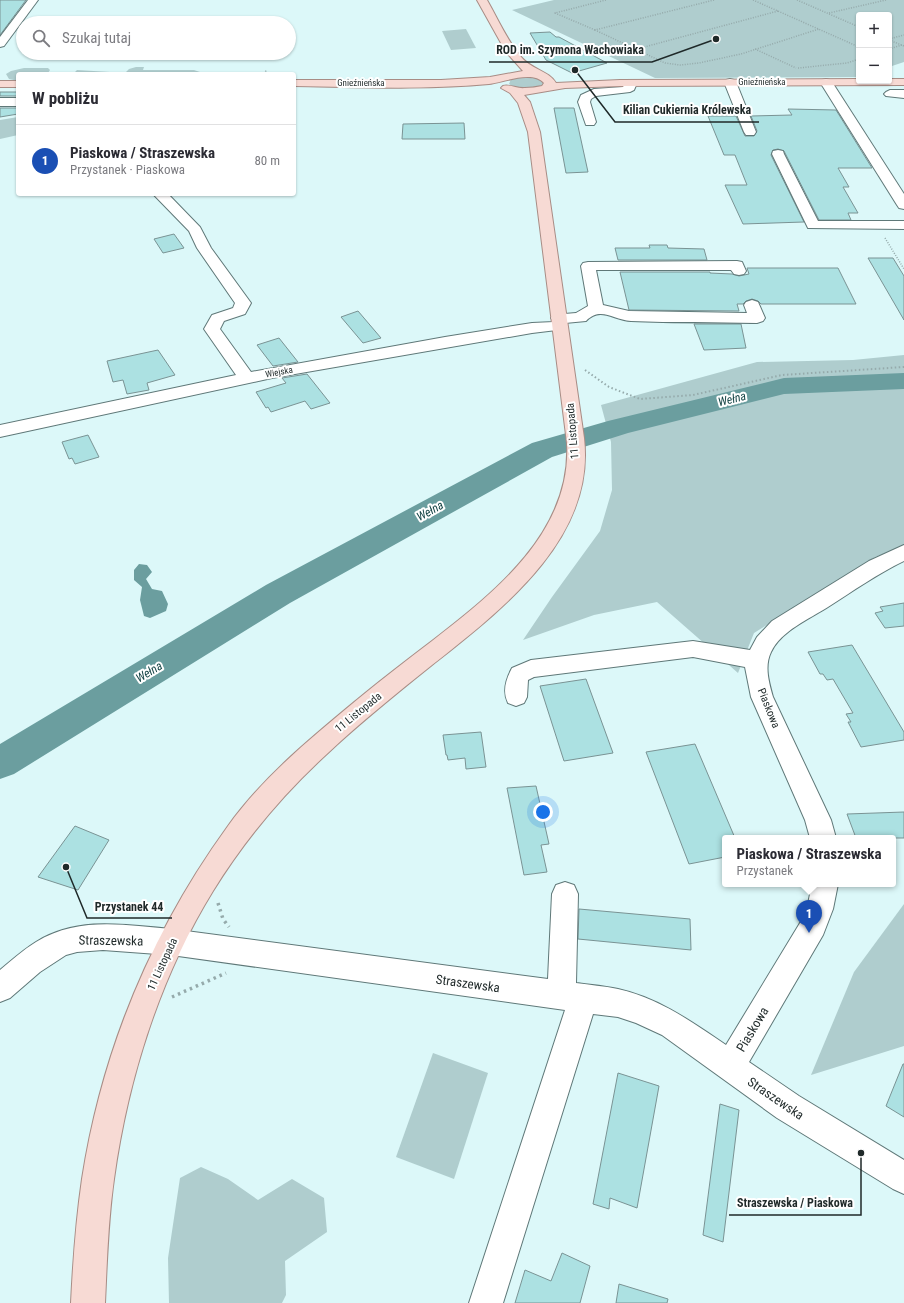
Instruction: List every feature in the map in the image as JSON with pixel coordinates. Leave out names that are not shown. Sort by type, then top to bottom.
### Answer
[{"type":"main road","name":"11 Listopada","points":[[482,0],[505,42],[523,66],[542,83],[535,95],[534,100],[536,117],[534,132]]},
{"type":"main road","name":"11 Listopada","points":[[88,1303],[90,1264],[98,1184],[105,1140],[115,1095],[139,1016],[171,942],[184,917],[218,861],[239,831],[280,782],[344,723],[502,595],[548,542],[560,520],[568,500],[576,456],[573,420],[534,132],[524,102],[510,83],[513,67],[505,42]]},
{"type":"main road","name":"Gnieźnieńska","points":[[542,83],[565,85],[730,82],[904,82]]},
{"type":"main road","name":"Gnieźnieńska","points":[[296,83],[510,83]]},
{"type":"main road","points":[[510,83],[526,92],[542,83]]},
{"type":"main road","points":[[510,83],[542,83]]},
{"type":"main road","points":[[0,84],[16,84]]},
{"type":"street","points":[[21,16],[33,0]]},
{"type":"street","points":[[0,44],[16,23]]},
{"type":"street","points":[[730,82],[750,132]]},
{"type":"street","points":[[823,82],[904,206]]},
{"type":"street","points":[[590,122],[584,97],[594,93],[626,90],[630,88],[626,83]]},
{"type":"street","points":[[890,94],[904,94]]},
{"type":"street","points":[[0,102],[16,102]]},
{"type":"street","points":[[778,154],[813,225],[904,225]]},
{"type":"street","points":[[162,196],[170,202],[195,230],[204,248],[244,303],[239,311],[218,318],[212,329],[247,379]]},
{"type":"street","points":[[596,315],[588,266],[718,265],[737,266],[739,271]]},
{"type":"street","name":"Wiejska","points":[[0,431],[247,379],[532,328],[596,315],[757,318],[752,305]]},
{"type":"street","name":"Piaskowa","points":[[823,835],[818,820],[762,697],[756,676],[757,660],[767,639],[780,627],[876,566],[904,552]]},
{"type":"street","points":[[516,697],[517,680],[520,674],[532,669],[693,649],[757,660]]},
{"type":"street","name":"Piaskowa","points":[[730,1066],[813,926],[820,909],[824,887]]},
{"type":"street","points":[[486,1303],[572,997],[565,894]]},
{"type":"street","name":"Straszewska","points":[[0,988],[49,950],[64,942],[81,937],[171,942],[618,1003],[640,1010],[672,1025],[815,1125],[904,1178]]},
{"type":"path","points":[[606,0],[555,13],[665,63],[675,65],[704,63],[819,29]]},
{"type":"path","points":[[595,30],[714,0]]},
{"type":"path","points":[[753,0],[856,46]]},
{"type":"path","points":[[797,0],[856,26]]},
{"type":"path","points":[[828,14],[886,0]]},
{"type":"path","points":[[636,49],[778,11]]},
{"type":"path","points":[[892,39],[904,35]]},
{"type":"path","points":[[892,41],[903,46]]},
{"type":"path","points":[[892,48],[903,46]]},
{"type":"path","points":[[755,49],[823,82]]},
{"type":"path","points":[[796,68],[847,63],[856,60]]},
{"type":"path","points":[[877,225],[904,269]]},
{"type":"path","points":[[584,370],[609,387],[640,399],[693,395],[782,375],[904,367]]},
{"type":"path","points":[[171,998],[206,981],[240,968],[248,953],[250,942],[233,931],[223,919],[218,900]]},
{"type":"shaded area","points":[[554,0],[904,0],[904,62],[892,66],[892,12],[856,12],[856,77],[655,78],[512,10]]},
{"type":"shaded area","points":[[466,29],[476,48],[451,50],[442,31]]},
{"type":"shaded area","points":[[144,67],[143,70],[194,70],[200,72],[126,72],[129,69]]},
{"type":"shaded area","points":[[24,68],[48,68],[50,70],[49,72],[16,72],[16,81],[9,79],[6,74],[11,71]]},
{"type":"shaded area","points":[[77,70],[110,72],[75,72]]},
{"type":"shaded area","points":[[524,76],[538,78],[543,82],[543,84],[536,88],[521,89],[509,84],[511,79]]},
{"type":"shaded area","points":[[16,117],[16,135],[0,139],[0,120]]},
{"type":"shaded area","points":[[904,355],[904,546],[875,557],[754,633],[738,673],[657,602],[594,615],[523,640],[600,531],[612,490],[611,442],[601,405],[757,362],[853,360]]},
{"type":"shaded area","points":[[904,904],[904,1046],[811,1075],[854,972]]},
{"type":"shaded area","points":[[433,1053],[488,1073],[454,1179],[396,1157]]},
{"type":"shaded area","points":[[201,1167],[228,1179],[258,1200],[292,1179],[324,1198],[327,1232],[285,1261],[286,1295],[282,1303],[169,1303],[168,1258],[180,1178]]},
{"type":"water","points":[[139,564],[147,565],[152,572],[146,579],[152,589],[162,591],[168,604],[166,611],[150,618],[144,616],[140,600],[142,587],[134,580],[134,570]]},
{"type":"building","points":[[0,0],[26,0],[0,35]]},
{"type":"building","points":[[550,32],[556,37],[559,37],[607,63],[572,73],[546,60],[530,33]]},
{"type":"building","points":[[0,92],[16,92],[16,96],[0,96]]},
{"type":"building","points":[[0,108],[16,108],[16,114],[0,117]]},
{"type":"building","points":[[554,108],[574,108],[588,172],[566,173]]},
{"type":"building","points":[[788,109],[836,110],[872,168],[838,168],[849,187],[843,187],[858,213],[848,213],[851,220],[819,220],[784,151],[778,149],[773,150],[771,155],[804,222],[743,224],[725,185],[747,185],[735,155],[724,155],[708,116],[736,116],[745,136],[754,136],[757,131],[751,116],[792,115]]},
{"type":"building","points":[[464,123],[465,139],[402,139],[403,124]]},
{"type":"building","points":[[174,234],[184,248],[163,253],[154,239]]},
{"type":"building","points":[[649,245],[667,245],[668,248],[704,249],[707,260],[618,260],[615,248],[650,248]]},
{"type":"building","points":[[868,258],[893,258],[904,276],[904,320]]},
{"type":"building","points":[[747,268],[838,268],[856,304],[761,304],[752,299],[743,304],[737,304],[739,311],[629,310],[620,272],[710,272],[739,276],[749,274]]},
{"type":"building","points":[[358,311],[381,338],[363,343],[341,317]]},
{"type":"building","points":[[694,324],[741,324],[746,348],[704,350]]},
{"type":"building","points":[[279,338],[298,362],[273,366],[257,345]]},
{"type":"building","points":[[158,350],[175,375],[147,383],[149,390],[127,394],[123,380],[113,382],[107,361]]},
{"type":"building","points":[[307,374],[330,403],[311,409],[305,401],[271,412],[268,407],[266,408],[256,392],[286,383],[282,378]]},
{"type":"building","points":[[88,435],[99,457],[75,464],[72,458],[69,459],[62,442]]},
{"type":"building","points":[[904,603],[904,626],[885,628],[875,613],[883,611],[880,607]]},
{"type":"building","points":[[852,645],[904,732],[904,740],[861,747],[848,722],[851,722],[846,714],[853,713],[833,679],[827,680],[823,674],[820,674],[808,652]]},
{"type":"building","points":[[586,679],[613,753],[564,761],[540,686]]},
{"type":"building","points":[[481,732],[486,767],[466,769],[465,758],[448,760],[443,735]]},
{"type":"building","points":[[695,744],[734,835],[722,835],[722,858],[689,864],[646,752]]},
{"type":"building","points":[[536,786],[549,844],[541,845],[547,872],[524,875],[507,788]]},
{"type":"building","points":[[904,812],[904,838],[896,838],[896,835],[855,835],[847,814]]},
{"type":"building","points":[[75,826],[109,840],[78,890],[38,877]]},
{"type":"building","points":[[579,909],[690,919],[691,950],[578,939]]},
{"type":"building","points":[[904,1064],[904,1117],[886,1106]]},
{"type":"building","points":[[618,1073],[659,1086],[637,1208],[610,1198],[609,1209],[593,1204]]},
{"type":"building","points":[[720,1104],[739,1110],[723,1242],[703,1235]]},
{"type":"building","points":[[562,1253],[590,1266],[580,1303],[515,1303],[525,1270],[551,1281]]},
{"type":"building","points":[[619,1284],[668,1299],[667,1303],[616,1303]]},
{"type":"waterway","name":"Wełna","points":[[0,763],[278,594],[542,450],[618,427],[784,386],[904,381]]},
{"type":"place","name":"ROD im. Szymona Wachowiaka","points":[[716,39]]},
{"type":"place","name":"Kilian Cukiernia Królewska","points":[[575,70]]},
{"type":"place","name":"Przystanek 44","points":[[66,867]]},
{"type":"place","name":"Piaskowa / Straszewska","points":[[809,933]]},
{"type":"place","name":"Straszewska / Piaskowa","points":[[861,1153]]}]
